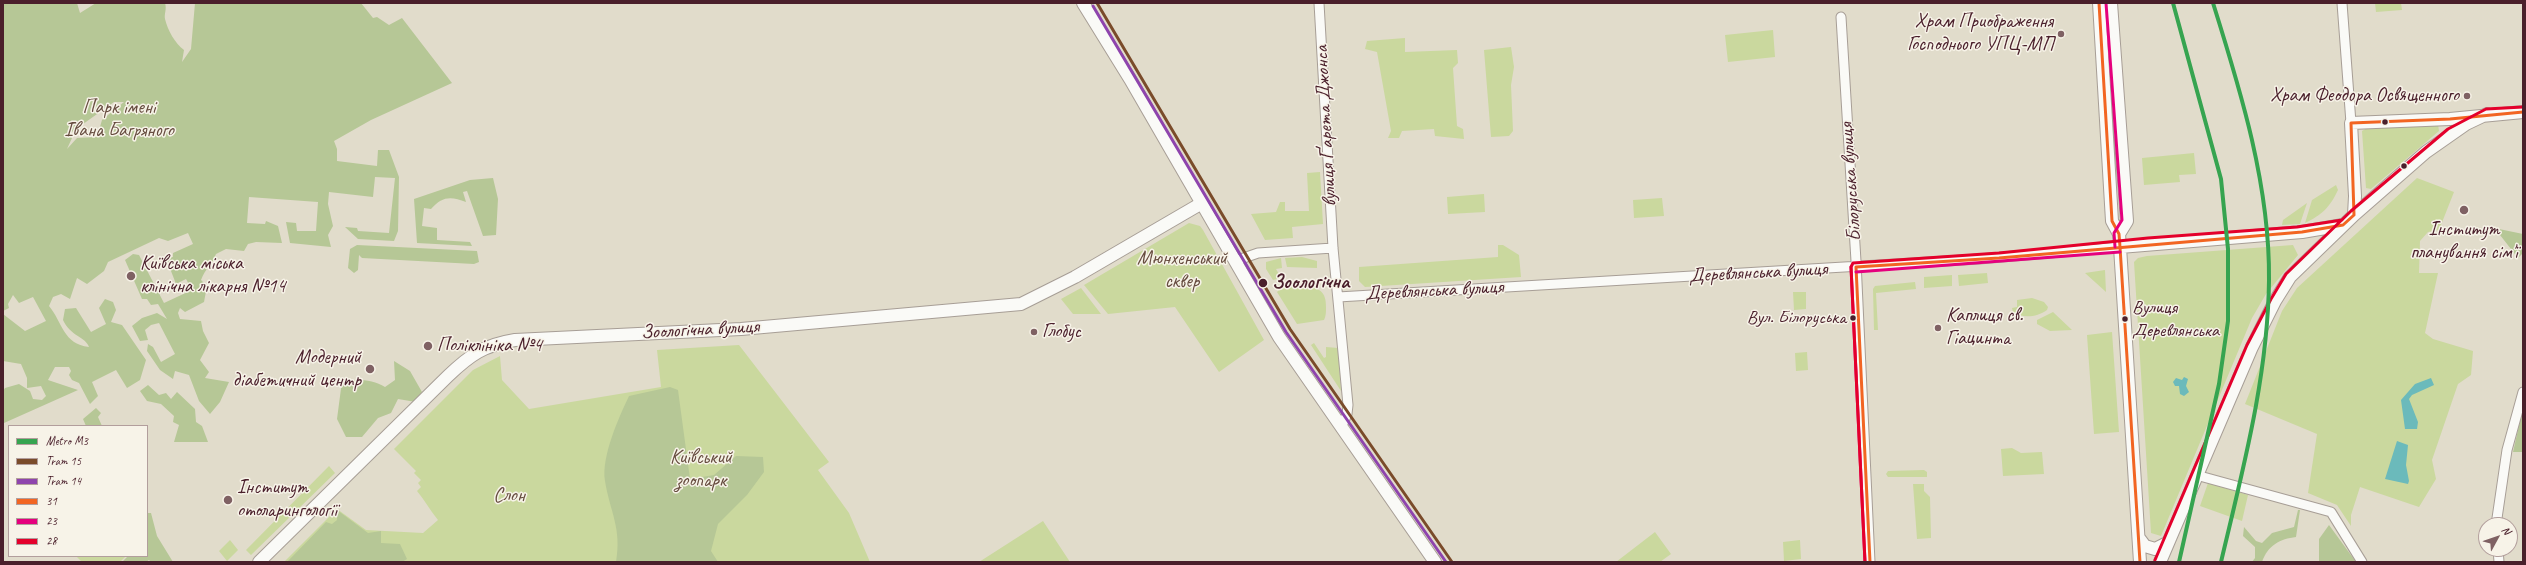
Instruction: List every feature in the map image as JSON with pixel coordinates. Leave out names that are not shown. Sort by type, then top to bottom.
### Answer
[{"type":"street","points":[[1083,3],[1202,203],[1279,337],[1435,562]]},
{"type":"street","name":"вулиця Ґарета Джонса","points":[[1319,3],[1332,248],[1348,405],[1347,414],[1341,428]]},
{"type":"street","points":[[2099,3],[2112,221],[2119,234],[2120,247],[2140,562]]},
{"type":"street","points":[[2111,3],[2127,221],[2119,234]]},
{"type":"street","points":[[2342,3],[2351,123],[2355,196],[2354,215]]},
{"type":"street","name":"Білоруська вулиця","points":[[1841,17],[1856,267],[1870,562]]},
{"type":"street","points":[[2351,123],[2450,119],[2487,114],[2523,112]]},
{"type":"street","points":[[2160,562],[2252,347],[2274,301],[2290,277],[2354,215],[2451,133],[2487,114]]},
{"type":"street","name":"Зоологічна вулиця","points":[[259,562],[448,376],[468,358],[484,347],[515,340],[741,329],[1021,304],[1075,277],[1202,203]]},
{"type":"street","name":"Деревлянська вулиця","points":[[1338,297],[1856,267],[2298,232],[2343,225]]},
{"type":"street","points":[[1235,261],[1264,253],[1332,248]]},
{"type":"street","points":[[2497,517],[2507,450],[2523,392]]},
{"type":"street","points":[[2196,475],[2331,512],[2362,562]]},
{"type":"street","points":[[2139,538],[2145,546],[2155,549],[2167,543]]},
{"type":"green space","name":"Парк імені Івана Багряного","points":[[3,3],[77,3],[80,13],[96,3],[165,3],[165,19],[168,28],[172,36],[184,50],[182,62],[191,49],[195,3],[361,3],[373,18],[377,17],[389,25],[402,18],[452,83],[371,120],[334,141],[337,149],[337,161],[377,166],[378,150],[389,150],[399,177],[398,231],[394,241],[358,239],[345,227],[357,228],[358,231],[389,233],[395,178],[375,177],[373,197],[329,192],[328,204],[333,226],[328,235],[331,247],[290,243],[286,222],[296,223],[297,231],[316,231],[318,202],[249,197],[247,223],[265,224],[266,221],[278,226],[282,243],[256,242],[248,244],[244,251],[226,249],[216,254],[201,280],[207,286],[204,302],[185,312],[180,308],[178,313],[180,319],[201,321],[203,331],[209,343],[200,360],[209,372],[205,378],[229,382],[220,402],[210,414],[199,401],[189,375],[175,371],[173,379],[160,370],[147,351],[148,344],[153,347],[161,362],[175,354],[159,323],[151,325],[145,330],[148,340],[140,341],[132,326],[142,318],[157,313],[167,319],[158,304],[151,305],[147,299],[142,299],[125,260],[133,254],[139,255],[164,303],[192,290],[186,279],[176,284],[166,258],[173,257],[173,253],[193,244],[188,233],[168,241],[159,238],[108,262],[104,271],[87,284],[77,278],[70,299],[61,294],[53,297],[49,306],[64,332],[74,342],[89,347],[85,341],[70,330],[66,325],[63,320],[65,309],[76,308],[91,332],[106,324],[99,308],[105,299],[113,302],[116,310],[111,322],[122,325],[146,360],[140,380],[127,388],[116,370],[92,382],[98,396],[90,404],[79,383],[72,380],[69,375],[71,371],[69,367],[55,367],[48,380],[78,390],[4,423],[3,391],[5,388],[19,384],[30,391],[33,399],[42,400],[46,396],[41,386],[27,388],[27,378],[21,364],[3,361],[3,314],[25,331],[46,321],[33,297],[19,303],[13,295],[8,304],[9,308],[3,311]],"holes":[[[114,102],[124,102],[102,120],[97,137],[77,138],[67,149],[72,138],[69,134]]]},
{"type":"green space","points":[[2375,3],[2401,3],[2402,10],[2376,12]]},
{"type":"green space","points":[[1773,30],[1775,57],[1728,62],[1725,35]]},
{"type":"green space","points":[[1405,38],[1405,52],[1457,50],[1458,63],[1453,68],[1457,126],[1463,129],[1464,139],[1435,136],[1434,129],[1402,131],[1399,138],[1388,138],[1391,131],[1377,52],[1365,49],[1367,41]]},
{"type":"green space","points":[[1511,47],[1514,67],[1511,85],[1513,131],[1509,136],[1491,137],[1484,50]]},
{"type":"green space","points":[[2438,124],[2439,131],[2371,189],[2366,188],[2362,131],[2369,127]]},
{"type":"green space","points":[[2194,153],[2196,174],[2179,175],[2180,182],[2144,185],[2142,158]]},
{"type":"green space","points":[[1320,172],[1323,224],[1292,227],[1293,238],[1265,240],[1251,214],[1276,212],[1280,202],[1285,202],[1285,211],[1309,211],[1307,173]]},
{"type":"green space","points":[[493,178],[498,199],[496,235],[483,236],[467,191],[463,192],[466,202],[447,198],[443,199],[431,209],[424,208],[422,226],[437,228],[437,240],[470,242],[472,246],[417,243],[414,199],[470,180]]},
{"type":"green space","points":[[2417,178],[2454,192],[2439,230],[2428,232],[2420,241],[2419,273],[2438,273],[2425,333],[2433,339],[2473,351],[2471,375],[2458,384],[2432,460],[2436,479],[2419,507],[2360,487],[2351,515],[2351,526],[2337,505],[2308,493],[2317,434],[2245,404],[2282,311],[2297,288]]},
{"type":"green space","points":[[2336,185],[2338,190],[2329,206],[2321,214],[2305,223],[2312,200]]},
{"type":"green space","points":[[1484,194],[1485,212],[1448,214],[1447,197]]},
{"type":"green space","points":[[1662,198],[1664,216],[1634,218],[1633,200]]},
{"type":"green space","points":[[2307,203],[2300,224],[2282,225],[2283,220]]},
{"type":"green space","name":"Мюнхенський сквер","points":[[1189,223],[1200,226],[1203,230],[1264,340],[1219,372],[1175,307],[1108,314],[1084,285]]},
{"type":"green space","points":[[2499,229],[2523,234],[2523,253],[2518,258],[2500,235]]},
{"type":"green space","points":[[357,245],[477,251],[479,262],[474,264],[362,258],[359,255],[358,270],[354,273],[348,268],[350,249]]},
{"type":"green space","points":[[1498,245],[1503,245],[1519,255],[1521,277],[1365,287],[1359,281],[1359,267],[1498,257]]},
{"type":"green space","points":[[2293,245],[2298,255],[2266,294],[2252,318],[2161,536],[2151,533],[2134,262],[2138,258],[2147,256]]},
{"type":"green space","points":[[1302,257],[1317,261],[1317,268],[1287,267],[1285,258]]},
{"type":"green space","points":[[1281,258],[1282,268],[1276,269],[1281,278],[1273,280],[1266,269],[1266,262]]},
{"type":"green space","points":[[2105,270],[2106,292],[2085,273]]},
{"type":"green space","points":[[1987,273],[1988,283],[1959,286],[1958,275]]},
{"type":"green space","points":[[1952,275],[1952,286],[1924,288],[1924,277]]},
{"type":"green space","points":[[1915,282],[1916,289],[1876,293],[1878,330],[1874,330],[1873,289],[1875,286]]},
{"type":"green space","points":[[1283,286],[1308,286],[1322,292],[1326,301],[1324,320],[1297,324],[1277,292]]},
{"type":"green space","points":[[1081,288],[1101,314],[1073,314],[1061,299]]},
{"type":"green space","points":[[1793,292],[1806,292],[1806,309],[1794,310]]},
{"type":"green space","points":[[2032,298],[2044,302],[2048,307],[2047,310],[2034,316],[2021,316],[2013,312],[2012,308],[2017,307],[2017,300]]},
{"type":"green space","points":[[2053,312],[2072,330],[2050,331],[2037,324],[2037,320]]},
{"type":"green space","points":[[2112,332],[2119,432],[2094,434],[2087,335]]},
{"type":"green space","points":[[1314,343],[1324,358],[1326,357],[1326,347],[1338,348],[1341,391],[1311,345]]},
{"type":"green space","name":"Київський зоопарк","points":[[739,345],[829,462],[818,470],[849,513],[870,562],[284,562],[337,509],[366,530],[423,533],[438,520],[417,491],[421,487],[418,483],[421,480],[414,473],[416,471],[394,449],[473,370],[500,356],[502,380],[529,409],[661,387],[657,350]]},
{"type":"green space","points":[[1807,352],[1808,370],[1796,371],[1795,353]]},
{"type":"green space","points":[[394,361],[410,371],[422,392],[416,402],[398,399],[391,413],[378,418],[362,437],[346,437],[337,419],[342,381],[364,380],[375,382],[385,387],[395,380]]},
{"type":"green space","points":[[148,385],[159,395],[166,393],[171,399],[177,392],[195,409],[196,422],[202,426],[208,442],[174,442],[179,425],[173,422],[174,416],[161,404],[147,401],[140,391]]},
{"type":"green space","points":[[670,387],[678,390],[690,479],[714,475],[736,456],[763,457],[764,472],[747,495],[718,524],[711,551],[718,562],[616,562],[618,539],[615,520],[607,492],[604,471],[608,449],[620,415],[629,396]]},
{"type":"green space","points":[[96,408],[101,413],[98,417],[102,425],[86,425],[83,419]]},
{"type":"green space","points":[[2523,408],[2523,449],[2522,452],[2513,452]]},
{"type":"green space","points":[[2012,448],[2021,453],[2042,452],[2044,474],[2003,476],[2001,449]]},
{"type":"green space","points":[[329,466],[335,473],[251,555],[246,550]]},
{"type":"green space","points":[[1924,470],[1927,472],[1927,477],[1888,477],[1886,474],[1888,471]]},
{"type":"green space","points":[[2208,483],[2248,495],[2242,521],[2200,506]]},
{"type":"green space","points":[[1913,484],[1924,484],[1924,491],[1930,497],[1931,538],[1917,539]]},
{"type":"green space","points":[[337,510],[368,533],[381,531],[381,543],[400,544],[407,559],[402,562],[287,562],[326,522],[332,524],[337,520]]},
{"type":"green space","points":[[2298,510],[2300,510],[2296,537],[2285,539],[2275,544],[2268,551],[2262,562],[2252,562],[2255,558],[2255,547],[2243,536],[2244,527],[2256,541],[2262,543],[2272,533],[2294,527]]},
{"type":"green space","points":[[148,513],[151,513],[157,536],[173,562],[151,562],[149,560],[146,562],[122,562],[127,557],[148,557]]},
{"type":"green space","points":[[1043,521],[1070,562],[979,562]]},
{"type":"green space","points":[[2329,525],[2356,562],[2319,562],[2319,539]]},
{"type":"green space","points":[[1655,532],[1671,554],[1660,562],[1616,562]]},
{"type":"green space","points":[[230,540],[238,550],[227,561],[219,551]]},
{"type":"green space","points":[[1800,540],[1801,559],[1784,561],[1783,542]]},
{"type":"green space","points":[[77,557],[125,557],[120,562],[82,562]]},
{"type":"water","points":[[2184,377],[2188,379],[2186,386],[2189,392],[2184,396],[2180,394],[2179,386],[2175,386],[2173,382],[2176,378],[2182,380]]},
{"type":"water","points":[[2431,378],[2434,385],[2412,395],[2409,399],[2418,422],[2417,429],[2405,429],[2401,400],[2415,384]]},
{"type":"water","points":[[2397,441],[2408,445],[2406,465],[2409,481],[2408,484],[2385,479]]},
{"type":"metro line","name":"M3","points":[[2173,3],[2221,179],[2228,249],[2228,321],[2219,384],[2179,562]]},
{"type":"metro line","name":"M3","points":[[2213,3],[2234,71],[2252,140],[2265,210],[2269,280],[2268,316],[2259,387],[2246,457],[2221,562]]},
{"type":"tram line","name":"15","points":[[1097,3],[1290,329],[1452,562]]},
{"type":"tram line","name":"14","points":[[1093,6],[1286,332],[1446,562]]},
{"type":"transit line","name":"31","points":[[2099,3],[2112,221],[2119,234],[2120,247],[2140,562]]},
{"type":"transit line","name":"23","points":[[2106,3],[2122,220],[2114,233],[2115,247]]},
{"type":"transit line","name":"28","points":[[2155,560],[2247,345],[2286,274],[2351,211],[2448,129],[2486,109],[2523,107]]},
{"type":"transit line","name":"31","points":[[1856,267],[1999,258],[2302,232],[2343,225],[2354,215],[2351,123],[2450,119],[2523,112]]},
{"type":"transit line","name":"28","points":[[1865,562],[1851,267],[1853,263],[1999,253],[2148,238],[2297,227],[2342,220]]},
{"type":"transit line","name":"23","points":[[1856,272],[2120,252]]},
{"type":"transit line","name":"23","points":[[1851,267],[1865,562]]},
{"type":"transit line","name":"31","points":[[1856,267],[1870,562]]},
{"type":"place","name":"Храм Приображення Господнього УПЦ-МП","points":[[2061,34]]},
{"type":"place","name":"Храм Феодора Освященного","points":[[2467,96]]},
{"type":"place","name":"Інститут планування сім'ї","points":[[2464,210]]},
{"type":"place","name":"Київська міська клінічна лікарня №14","points":[[131,276]]},
{"type":"place","name":"Зоологічна","points":[[1263,283]]},
{"type":"place","name":"Вул. Білоруська","points":[[1853,318]]},
{"type":"place","name":"Вулиця Деревлянська","points":[[2125,319]]},
{"type":"place","name":"Каплиця св. Гіацинта","points":[[1938,328]]},
{"type":"place","name":"Глобус","points":[[1034,332]]},
{"type":"place","name":"Поліклініка №4","points":[[428,346]]},
{"type":"place","name":"Модерний діабетичний центр","points":[[370,369]]},
{"type":"place","name":"Інститут отоларингології","points":[[228,500]]},
{"type":"park label","name":"Слон","points":[[509,496]]}]
